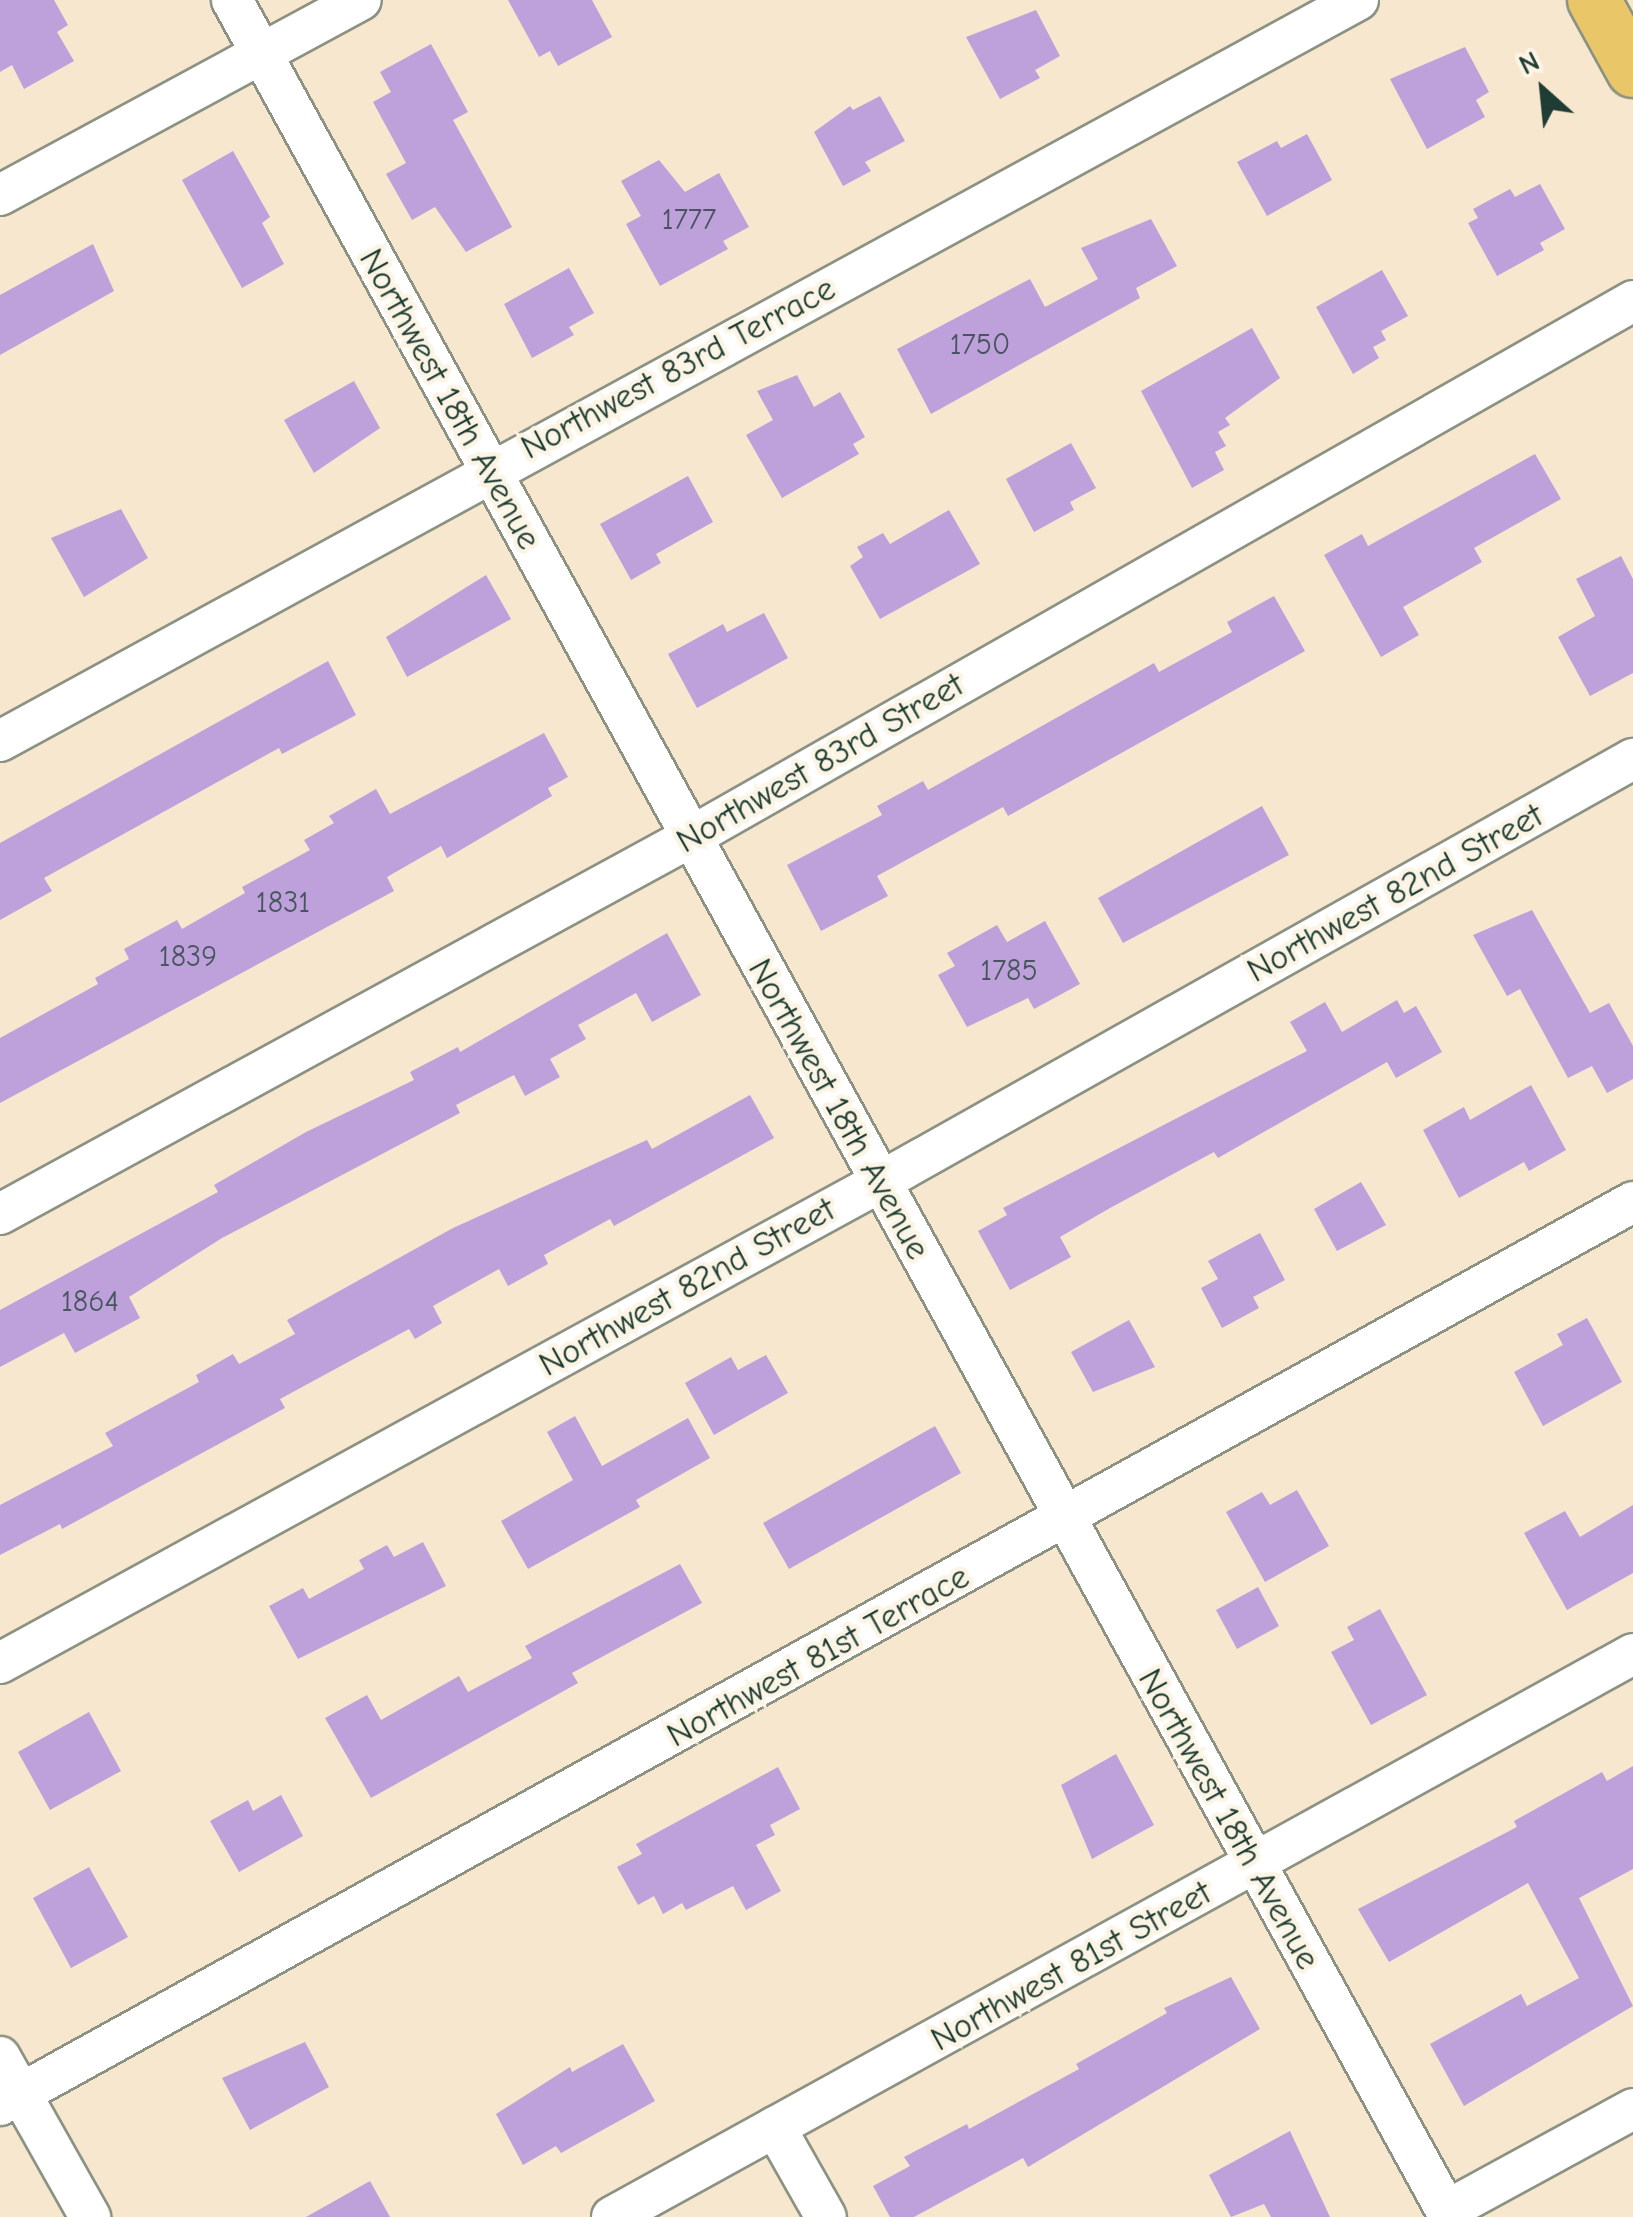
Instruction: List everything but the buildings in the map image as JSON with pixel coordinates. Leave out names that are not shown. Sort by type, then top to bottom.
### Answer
[{"type":"main road","points":[[1594,0],[1633,71]]},
{"type":"street","name":"Northwest 18th Avenue","points":[[232,0],[1448,2214]]},
{"type":"street","points":[[0,196],[361,0]]},
{"type":"street","name":"Northwest 83rd Terrace","points":[[0,741],[489,470],[1358,0]]},
{"type":"street","name":"Northwest 83rd Street","points":[[0,1214],[689,838],[1633,300]]},
{"type":"street","name":"Northwest 82nd Street","points":[[0,1663],[880,1182],[1633,759]]},
{"type":"street","name":"Northwest 81st Terrace","points":[[10,2099],[1066,1520],[1633,1202]]},
{"type":"street","name":"Northwest 81st Street","points":[[612,2217],[1254,1867],[1633,1654]]},
{"type":"street","points":[[0,2057],[10,2099],[90,2217]]},
{"type":"street","points":[[1448,2214],[1633,2109]]},
{"type":"street","points":[[776,2127],[826,2217]]}]
